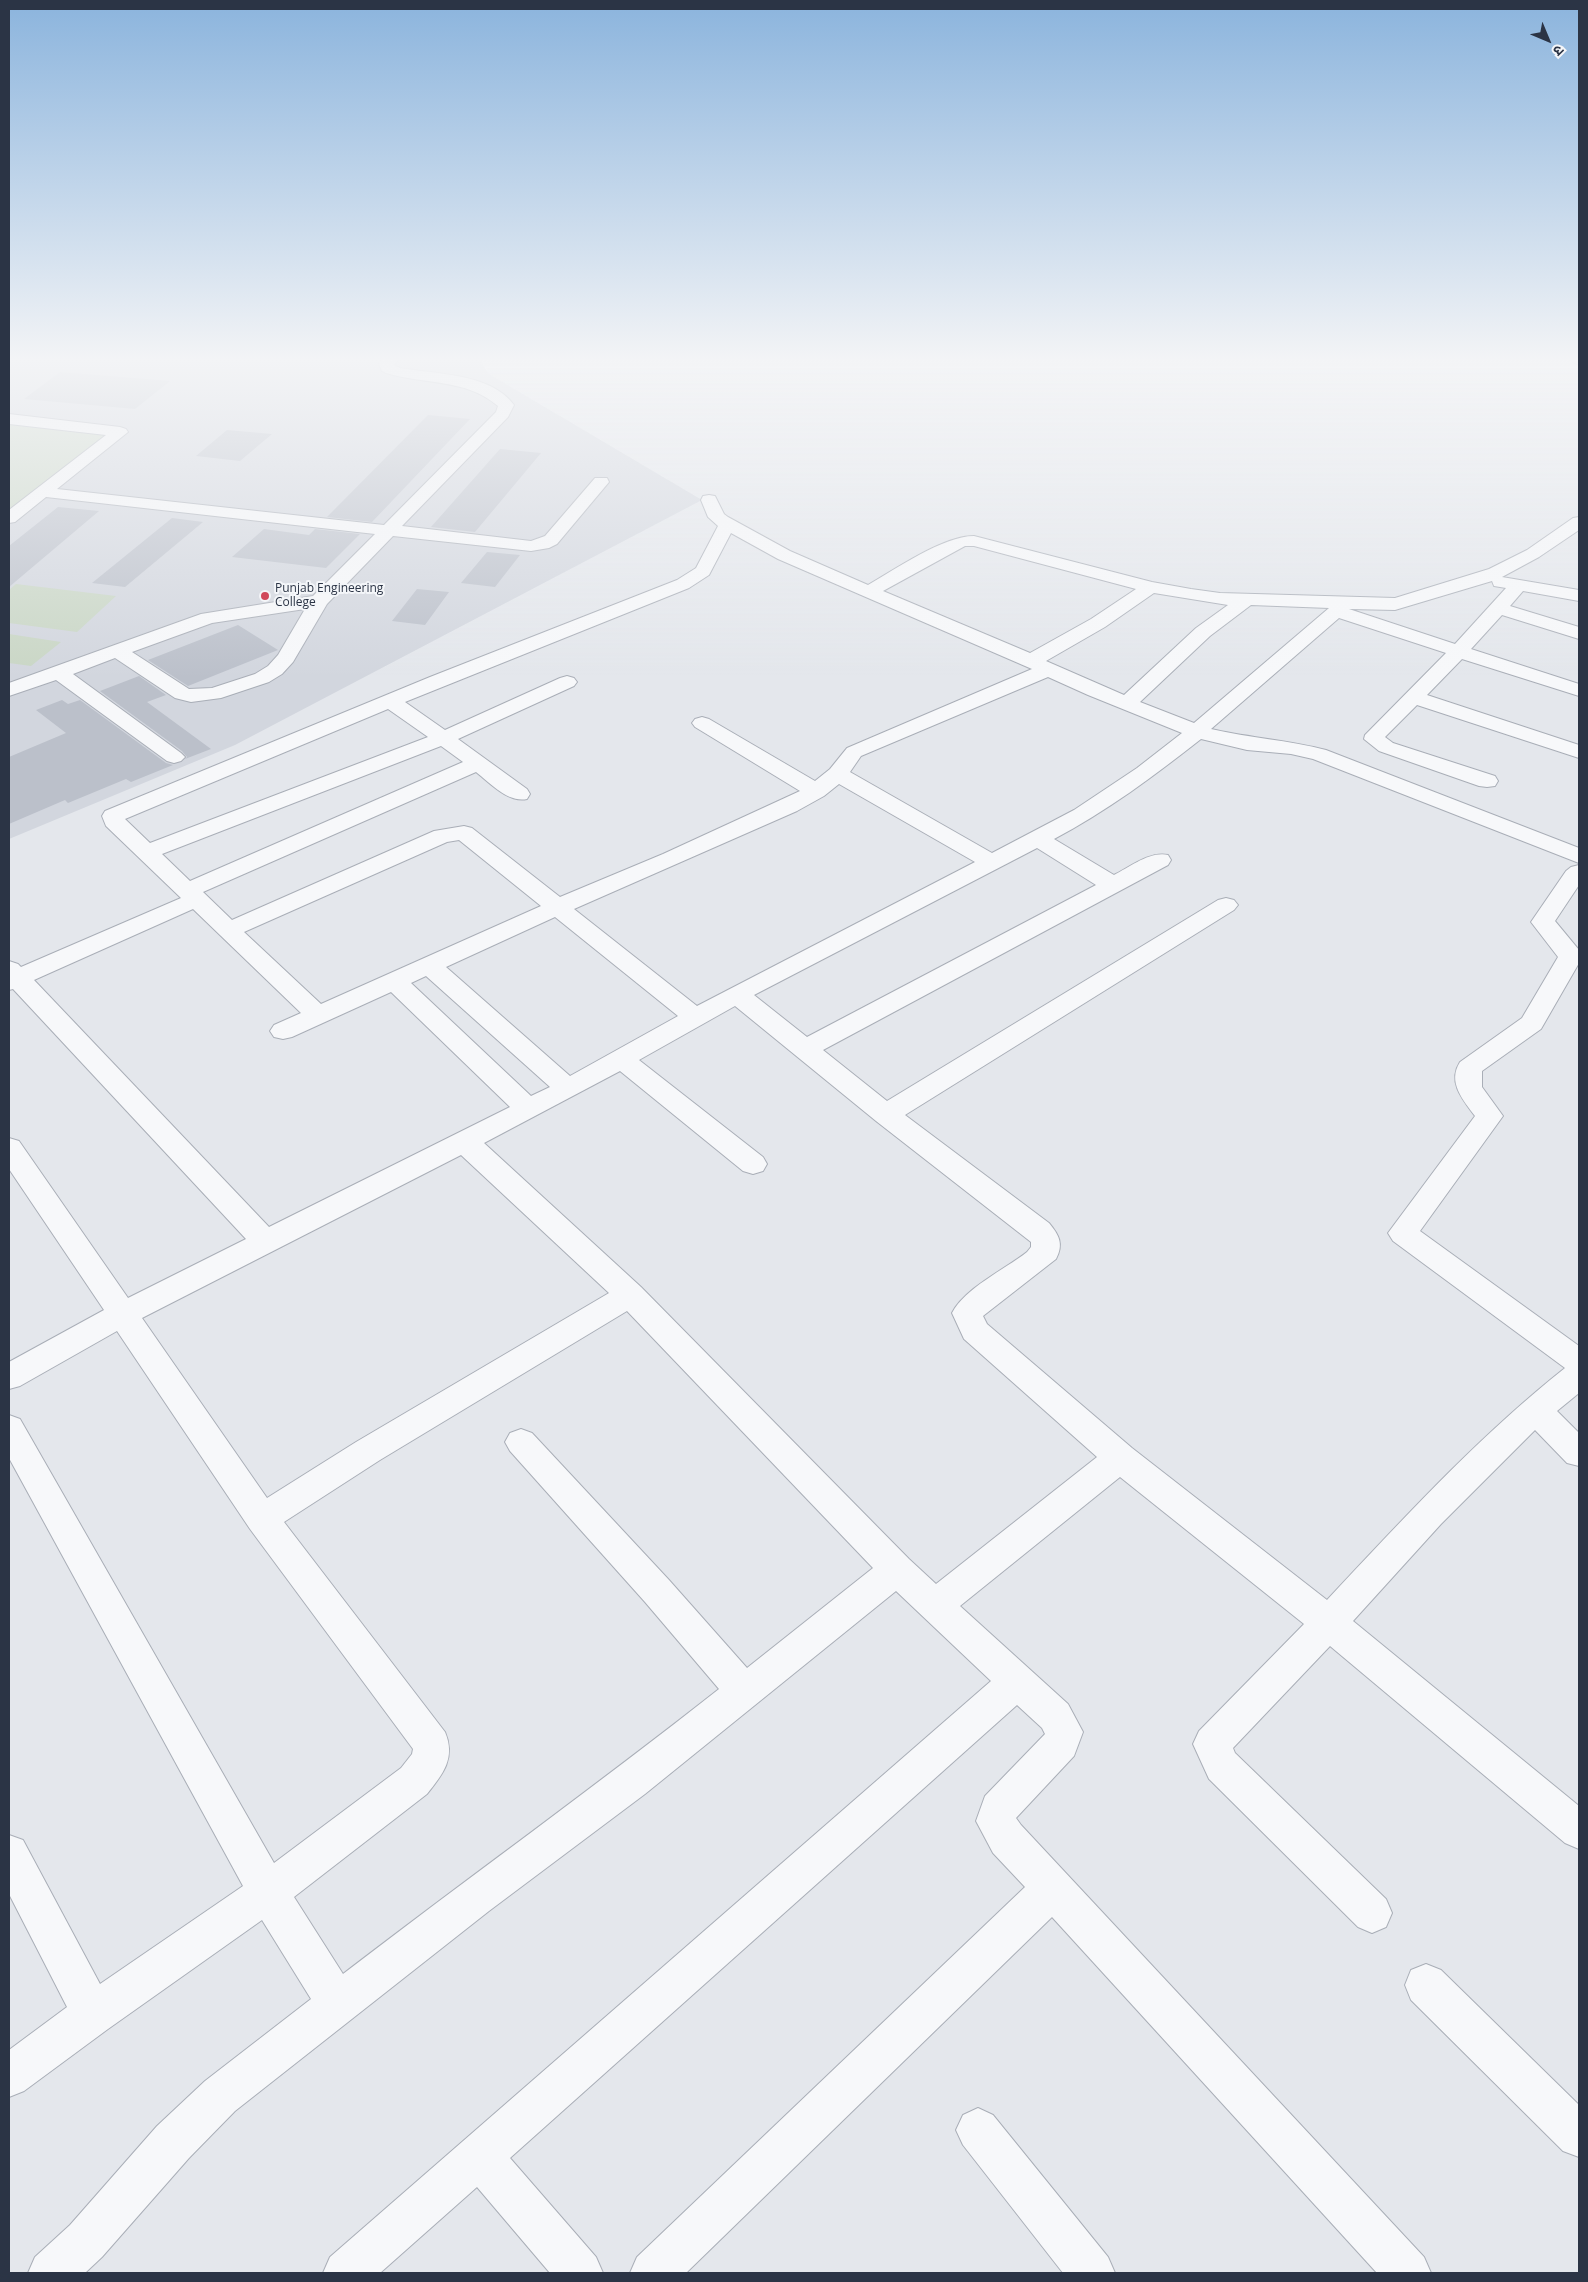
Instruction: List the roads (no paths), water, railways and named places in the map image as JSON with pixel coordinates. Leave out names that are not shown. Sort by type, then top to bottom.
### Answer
[{"type":"street","points":[[9,518],[78,464]]},
{"type":"street","points":[[116,650],[182,694],[191,696],[214,694],[262,678],[275,670],[286,658],[319,601],[454,464]]},
{"type":"street","points":[[43,492],[531,546],[543,544],[551,540],[601,482]]},
{"type":"street","points":[[709,500],[717,517],[784,555],[1126,704],[1197,732],[1239,743],[1292,748],[1319,754],[1579,856]]},
{"type":"street","points":[[868,592],[963,541],[974,541],[1151,587],[1220,599],[1339,607],[1395,604],[1482,578],[1507,566],[1579,522]]},
{"type":"street","points":[[319,1016],[114,821],[113,816],[125,809],[693,579],[703,571],[727,524]]},
{"type":"street","points":[[1482,578],[1518,586],[1579,595]]},
{"type":"street","points":[[1487,781],[1386,747],[1374,739],[1375,735],[1458,652],[1518,586]]},
{"type":"street","points":[[283,1031],[557,908],[712,841],[816,791],[838,774],[854,752],[942,716],[1040,665],[1151,587]]},
{"type":"street","points":[[1126,704],[1203,632],[1246,600]]},
{"type":"street","points":[[9,690],[208,618],[319,601]]},
{"type":"street","points":[[1339,607],[1458,652],[1579,690]]},
{"type":"street","points":[[9,1377],[121,1315],[465,1142],[568,1088],[737,994],[992,862],[1103,802],[1145,773],[1197,732],[1214,715],[1284,657],[1339,607]]},
{"type":"street","points":[[1498,608],[1579,633]]},
{"type":"street","points":[[58,672],[174,757]]},
{"type":"street","points":[[146,852],[443,738],[567,682]]},
{"type":"street","points":[[1414,697],[1579,752]]},
{"type":"street","points":[[392,700],[519,794]]},
{"type":"street","points":[[702,723],[816,791]]},
{"type":"street","points":[[266,1242],[12,977],[478,763]]},
{"type":"street","points":[[838,774],[992,862]]},
{"type":"street","points":[[228,930],[442,836],[464,833],[471,836],[557,908],[695,1017]]},
{"type":"street","points":[[1036,838],[1113,885]]},
{"type":"street","points":[[804,1049],[1160,860]]},
{"type":"street","points":[[1579,872],[1574,876],[1544,922],[1571,956],[1532,1023],[1469,1068],[1469,1088],[1488,1116],[1403,1233],[1579,1362]]},
{"type":"street","points":[[886,1114],[1226,904]]},
{"type":"street","points":[[430,966],[568,1088]]},
{"type":"street","points":[[395,982],[528,1109]]},
{"type":"street","points":[[737,994],[886,1114],[1039,1231],[1046,1240],[1046,1251],[1037,1261],[977,1303],[968,1313],[970,1323],[975,1331],[1120,1458],[1329,1623],[1579,1830]]},
{"type":"street","points":[[621,1059],[753,1164]]},
{"type":"street","points":[[465,1142],[630,1295],[898,1570],[1055,1716],[1064,1732],[1061,1743],[999,1809],[995,1821],[1007,1839],[1408,2273]]},
{"type":"street","points":[[9,1148],[121,1315],[262,1519],[432,1745],[429,1762],[414,1781],[268,1892],[93,2014],[9,2076]]},
{"type":"street","points":[[262,1519],[368,1451],[630,1295]]},
{"type":"street","points":[[1372,1913],[1222,1766],[1212,1744],[1329,1623],[1429,1514],[1535,1410],[1579,1375]]},
{"type":"street","points":[[1535,1410],[1579,1453]]},
{"type":"street","points":[[9,1428],[144,1674],[268,1892],[339,2005]]},
{"type":"street","points":[[521,1442],[657,1591],[745,1692]]},
{"type":"street","points":[[935,1605],[1120,1458]]},
{"type":"street","points":[[51,2273],[86,2241],[173,2142],[220,2096],[475,1897],[632,1781],[898,1570]]},
{"type":"street","points":[[346,2273],[480,2157],[1018,1680]]},
{"type":"street","points":[[9,1854],[93,2014]]},
{"type":"street","points":[[653,2273],[894,2043],[1052,1888]]},
{"type":"street","points":[[1426,1985],[1579,2134]]},
{"type":"street","points":[[978,2130],[1092,2273]]},
{"type":"street","points":[[480,2157],[580,2273]]},
{"type":"place","name":"Punjab Engineering College","points":[[265,596]]}]
